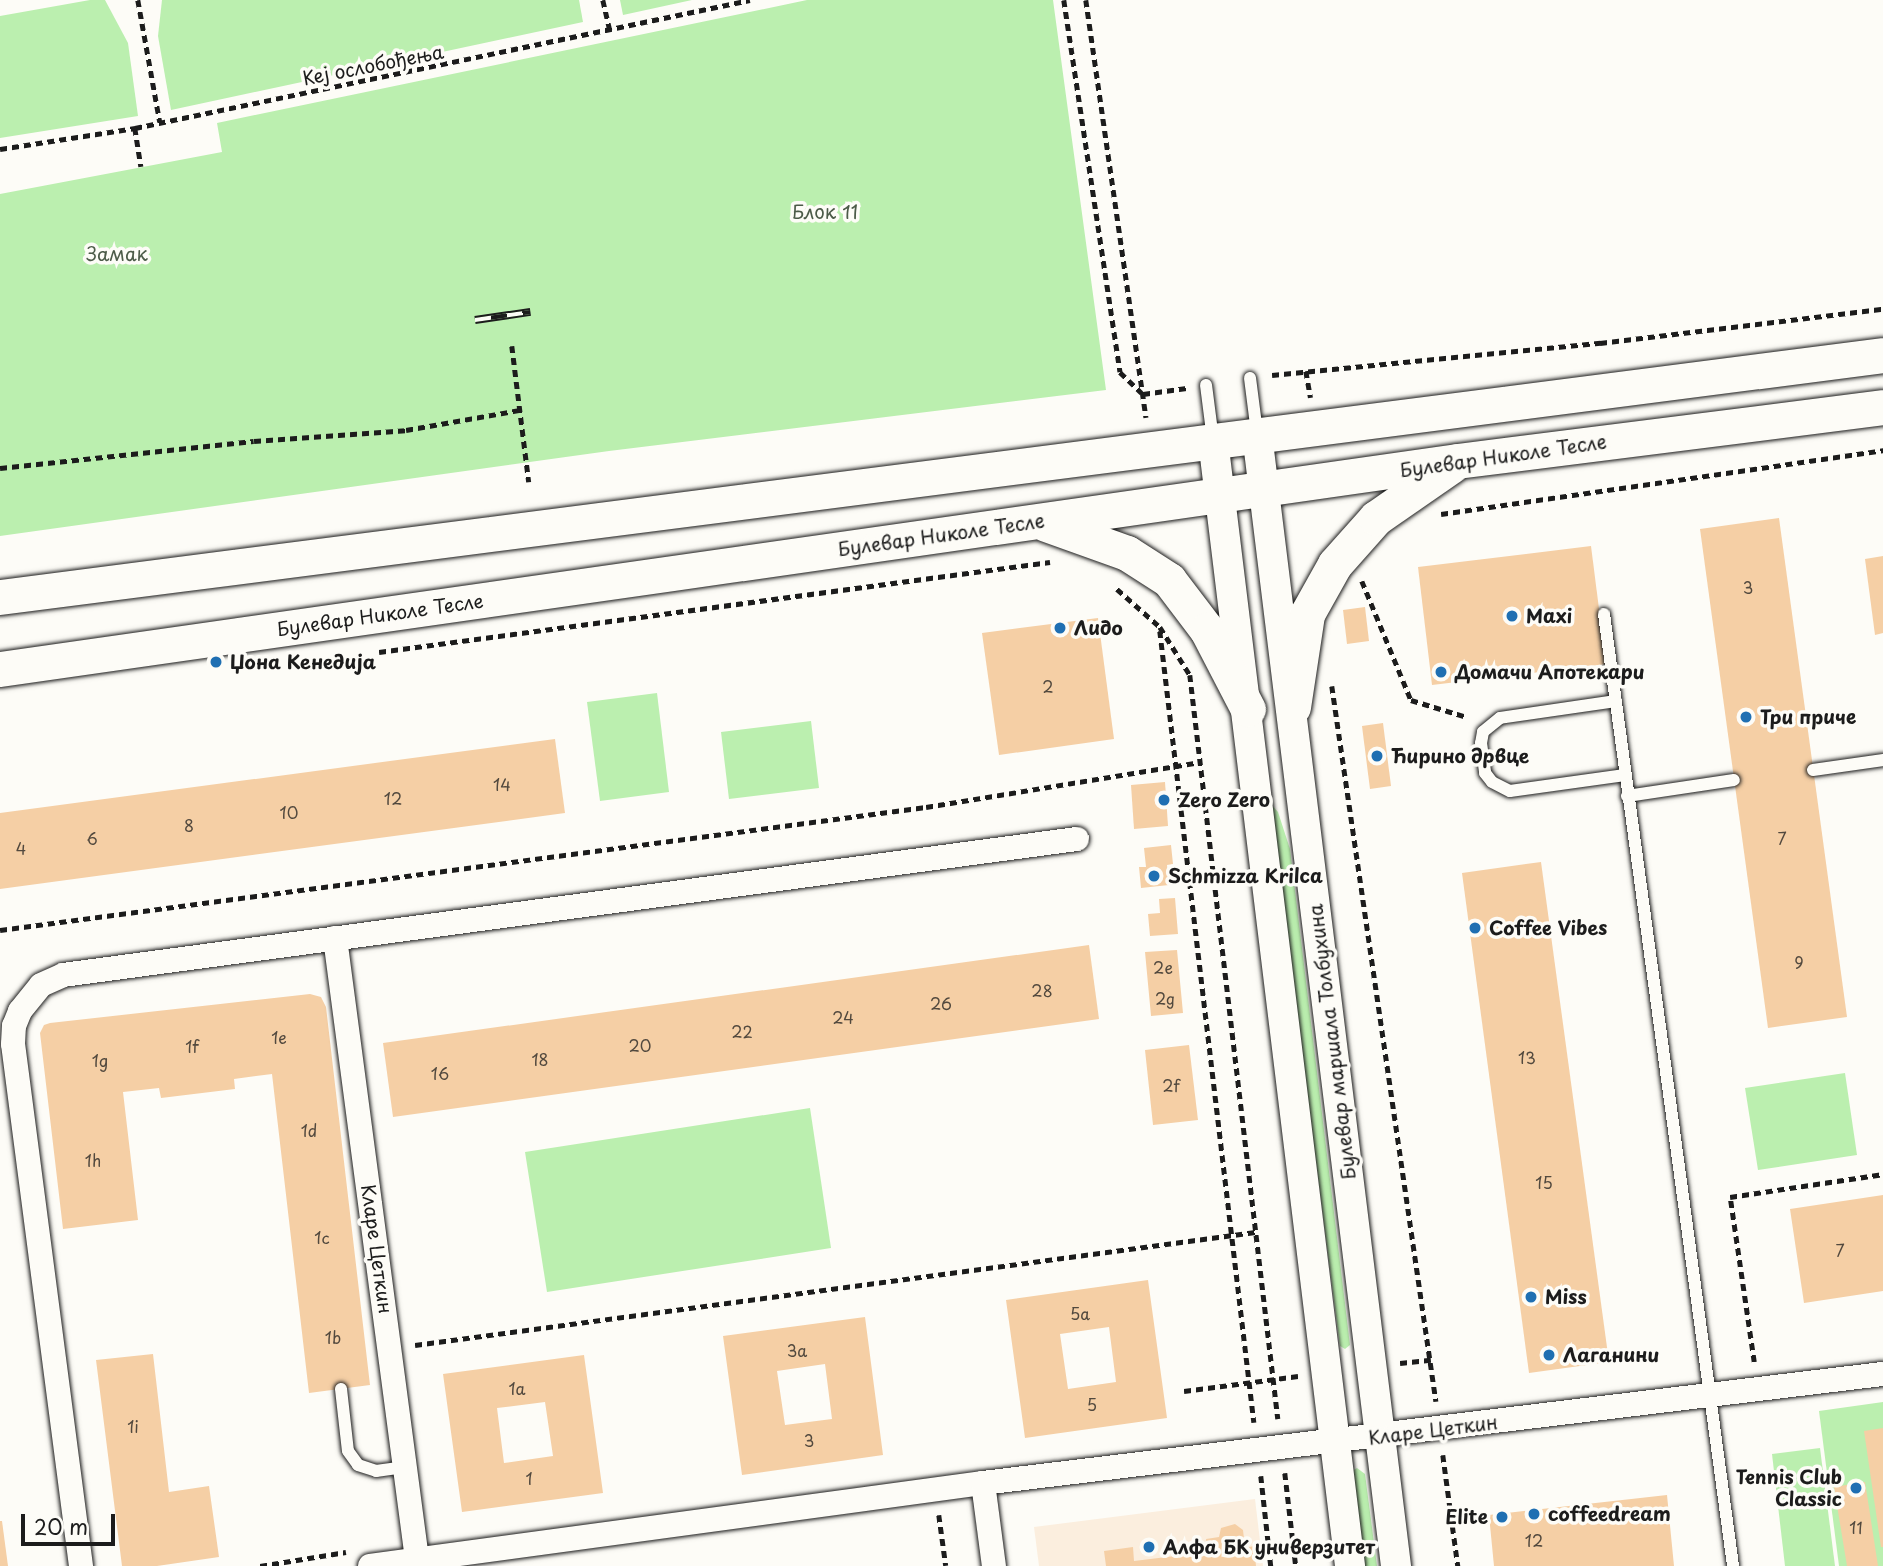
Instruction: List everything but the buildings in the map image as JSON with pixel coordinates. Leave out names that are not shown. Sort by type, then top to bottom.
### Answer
[{"type":"main road","points":[[0,597],[1883,355]]},
{"type":"main road","name":"Булевар Николе Тесле","points":[[0,669],[1457,461],[1883,407]]},
{"type":"main road","points":[[1293,707],[1307,614],[1335,564],[1376,519],[1457,461]]},
{"type":"main road","points":[[1039,521],[1127,553],[1169,580],[1207,630],[1248,709]]},
{"type":"street","name":"Булевар маршала Толбухина","points":[[1257,434],[1293,707],[1396,1566]]},
{"type":"street","points":[[1213,440],[1248,709],[1350,1566]]},
{"type":"street","points":[[81,1566],[13,1044],[14,1026],[28,999],[41,985],[63,975],[1077,839]]},
{"type":"street","name":"Кларе Цеткин","points":[[335,938],[417,1559]]},
{"type":"street","name":"Кларе Цеткин","points":[[373,1566],[983,1483],[1883,1374]]},
{"type":"street","points":[[983,1483],[994,1566]]},
{"type":"lane","points":[[1250,378],[1257,434]]},
{"type":"lane","points":[[1206,386],[1213,440]]},
{"type":"lane","points":[[1604,614],[1733,1566]]},
{"type":"lane","points":[[1616,701],[1500,718],[1483,732],[1481,743],[1485,773],[1500,788],[1510,792],[1625,775]]},
{"type":"lane","points":[[1813,769],[1883,760]]},
{"type":"lane","points":[[1628,796],[1734,780]]},
{"type":"lane","points":[[341,1389],[348,1451],[358,1465],[376,1471],[406,1467]]},
{"type":"path","points":[[138,0],[160,122]]},
{"type":"path","points":[[603,0],[610,31]]},
{"type":"path","name":"Кеј ослобођења","points":[[0,149],[135,128],[750,0]]},
{"type":"path","points":[[1064,0],[1121,372],[1143,394]]},
{"type":"path","points":[[1086,0],[1143,394]]},
{"type":"path","points":[[135,128],[141,167]]},
{"type":"path","points":[[1250,378],[1600,343],[1883,309]]},
{"type":"path","points":[[512,346],[529,482]]},
{"type":"path","points":[[1143,394],[1206,386]]},
{"type":"path","points":[[0,468],[254,441],[406,430],[520,410]]},
{"type":"path","points":[[1430,516],[1883,450]]},
{"type":"path","points":[[377,652],[1053,562]]},
{"type":"path","points":[[1361,578],[1411,700],[1490,724]]},
{"type":"path","points":[[1114,586],[1160,627],[1190,675],[1273,1379],[1270,1449],[1271,1566]]},
{"type":"path","points":[[1160,627],[1249,1382],[1270,1449],[1296,1566]]},
{"type":"path","points":[[1332,683],[1458,1566]]},
{"type":"path","points":[[0,930],[926,807],[1200,762]]},
{"type":"path","points":[[1755,1366],[1730,1197],[1883,1174]]},
{"type":"path","points":[[390,1348],[1255,1232]]},
{"type":"path","points":[[1184,1391],[1326,1372]]},
{"type":"path","points":[[936,1489],[946,1566]]},
{"type":"shaded area","name":"Алфа БК универзитет","points":[[1255,1499],[1263,1566],[1039,1566],[1034,1527]]},
{"type":"green space","points":[[90,0],[105,0],[128,43],[138,116],[0,138],[0,16]]},
{"type":"green space","points":[[162,0],[579,0],[583,22],[171,110],[158,36]]},
{"type":"green space","points":[[620,0],[692,0],[623,15]]},
{"type":"green space","name":"Блок 11","points":[[807,0],[1053,0],[1106,390],[609,451],[0,536],[0,194],[222,152],[217,123]]},
{"type":"green space","points":[[657,693],[669,792],[600,801],[587,702]]},
{"type":"green space","points":[[811,721],[819,788],[729,799],[721,732]]},
{"type":"green space","points":[[1269,802],[1278,812],[1290,849],[1350,1345],[1345,1349],[1340,1346]]},
{"type":"green space","points":[[1845,1073],[1857,1155],[1758,1170],[1745,1088]]},
{"type":"green space","points":[[810,1108],[831,1248],[547,1292],[525,1152]]},
{"type":"green space","name":"Tennis Club Classic","points":[[1883,1402],[1883,1566],[1839,1566],[1819,1411]]},
{"type":"green space","points":[[1820,1448],[1835,1566],[1785,1566],[1772,1454]]},
{"type":"green space","points":[[1357,1468],[1365,1474],[1377,1566],[1362,1566],[1352,1471]]},
{"type":"railway","points":[[475,320],[530,312]]},
{"type":"place","name":"Maxi","points":[[1512,616]]},
{"type":"place","name":"Лидо","points":[[1060,628]]},
{"type":"place","name":"Џона Кенедија","points":[[216,662]]},
{"type":"place","name":"Домачи Апотекари","points":[[1441,672]]},
{"type":"place","name":"Три приче","points":[[1746,717]]},
{"type":"place","name":"Ћирино дрвце","points":[[1377,756]]},
{"type":"place","name":"Zero Zero","points":[[1164,800]]},
{"type":"place","name":"Schmizza Krilca","points":[[1154,876]]},
{"type":"place","name":"Coffee Vibes","points":[[1475,928]]},
{"type":"place","name":"Miss","points":[[1531,1297]]},
{"type":"place","name":"Лаганини","points":[[1549,1355]]},
{"type":"place","name":"Tennis Club Classic","points":[[1856,1488]]},
{"type":"place","name":"coffeedream","points":[[1534,1514]]},
{"type":"place","name":"Elite","points":[[1502,1517]]},
{"type":"place","name":"Алфа БК универзитет","points":[[1149,1547]]},
{"type":"park label","name":"Замак","points":[[117,254]]}]
